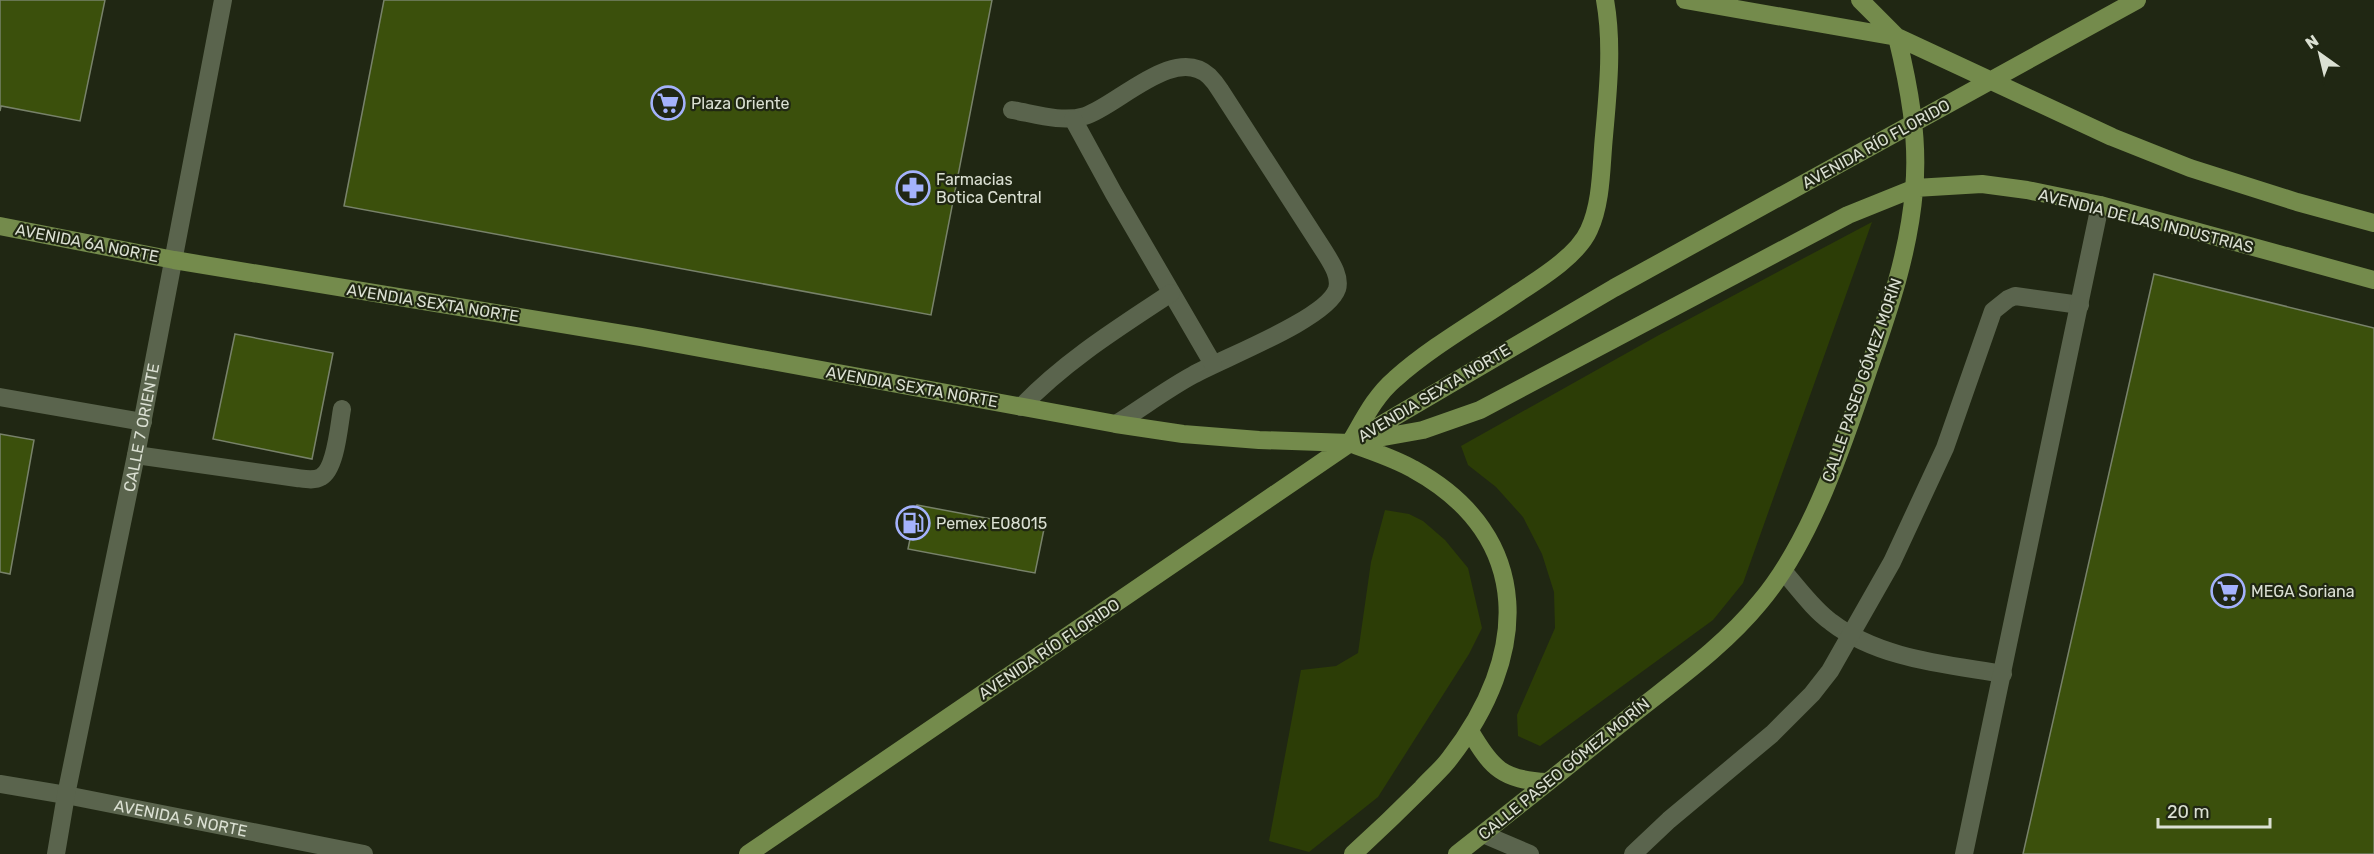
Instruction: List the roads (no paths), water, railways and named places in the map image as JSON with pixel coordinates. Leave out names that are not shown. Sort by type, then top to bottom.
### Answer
[{"type":"main road","points":[[1353,854],[1449,761],[1470,731],[1494,684],[1502,658],[1509,618],[1506,582],[1492,546],[1472,516],[1439,486],[1412,468],[1350,443],[1369,408],[1394,380],[1416,362],[1544,275],[1576,248],[1589,231],[1598,203],[1608,91],[1605,0]]},
{"type":"main road","points":[[1685,0],[1897,37],[2112,137],[2190,168],[2297,202],[2374,223]]},
{"type":"main road","points":[[1860,0],[1897,37]]},
{"type":"main road","name":"AVENIDA RÍO FLORIDO","points":[[1614,288],[2137,0]]},
{"type":"main road","name":"CALLE PASEO GÓMEZ MORÍN","points":[[1457,854],[1709,654],[1760,603],[1784,572],[1821,497],[1851,422],[1898,283],[1910,229],[1915,188],[1915,151],[1905,69],[1897,37]]},
{"type":"main road","name":"AVENDIA DE LAS INDUSTRIAS","points":[[1350,443],[1423,430],[1480,410],[1848,215],[1915,188],[1983,184],[2027,190],[2100,205],[2374,280]]},
{"type":"main road","name":"AVENIDA 6A NORTE","points":[[0,226],[174,260]]},
{"type":"main road","name":"AVENDIA SEXTA NORTE","points":[[174,260],[641,337],[1116,424],[1183,434],[1259,440],[1350,443],[1614,288]]},
{"type":"main road","name":"AVENIDA RÍO FLORIDO","points":[[748,854],[1350,443]]},
{"type":"main road","points":[[1470,731],[1490,762],[1507,775],[1522,781],[1547,782]]},
{"type":"street","name":"CALLE 7 ORIENTE","points":[[56,854],[66,795],[143,422],[223,0]]},
{"type":"street","points":[[1012,110],[1073,119],[1087,115],[1112,102],[1149,77],[1164,71],[1195,68],[1208,74],[1337,275],[1337,287],[1331,299],[1259,345],[1213,364],[1116,424]]},
{"type":"street","points":[[1073,119],[1213,364]]},
{"type":"street","points":[[1964,854],[2100,205]]},
{"type":"street","points":[[1021,407],[1040,387],[1084,350],[1171,293]]},
{"type":"street","points":[[1633,854],[1669,820],[1772,734],[1792,715],[1830,671],[1852,636],[1892,562],[1945,448],[1993,311],[2016,296],[2080,305]]},
{"type":"street","points":[[0,397],[143,422]]},
{"type":"street","points":[[136,455],[297,478],[319,478],[328,472],[333,458],[342,409]]},
{"type":"street","points":[[1784,572],[1830,621],[1852,636],[1887,650],[1925,660],[2002,674]]},
{"type":"street","name":"AVENIDA 5 NORTE","points":[[0,784],[364,854]]},
{"type":"street","points":[[1483,834],[1530,854]]},
{"type":"place","name":"Plaza Oriente","points":[[668,103]]},
{"type":"place","name":"Farmacias Botica Central","points":[[913,188]]},
{"type":"place","name":"Pemex E08015","points":[[913,523]]},
{"type":"place","name":"MEGA Soriana","points":[[2228,591]]}]
